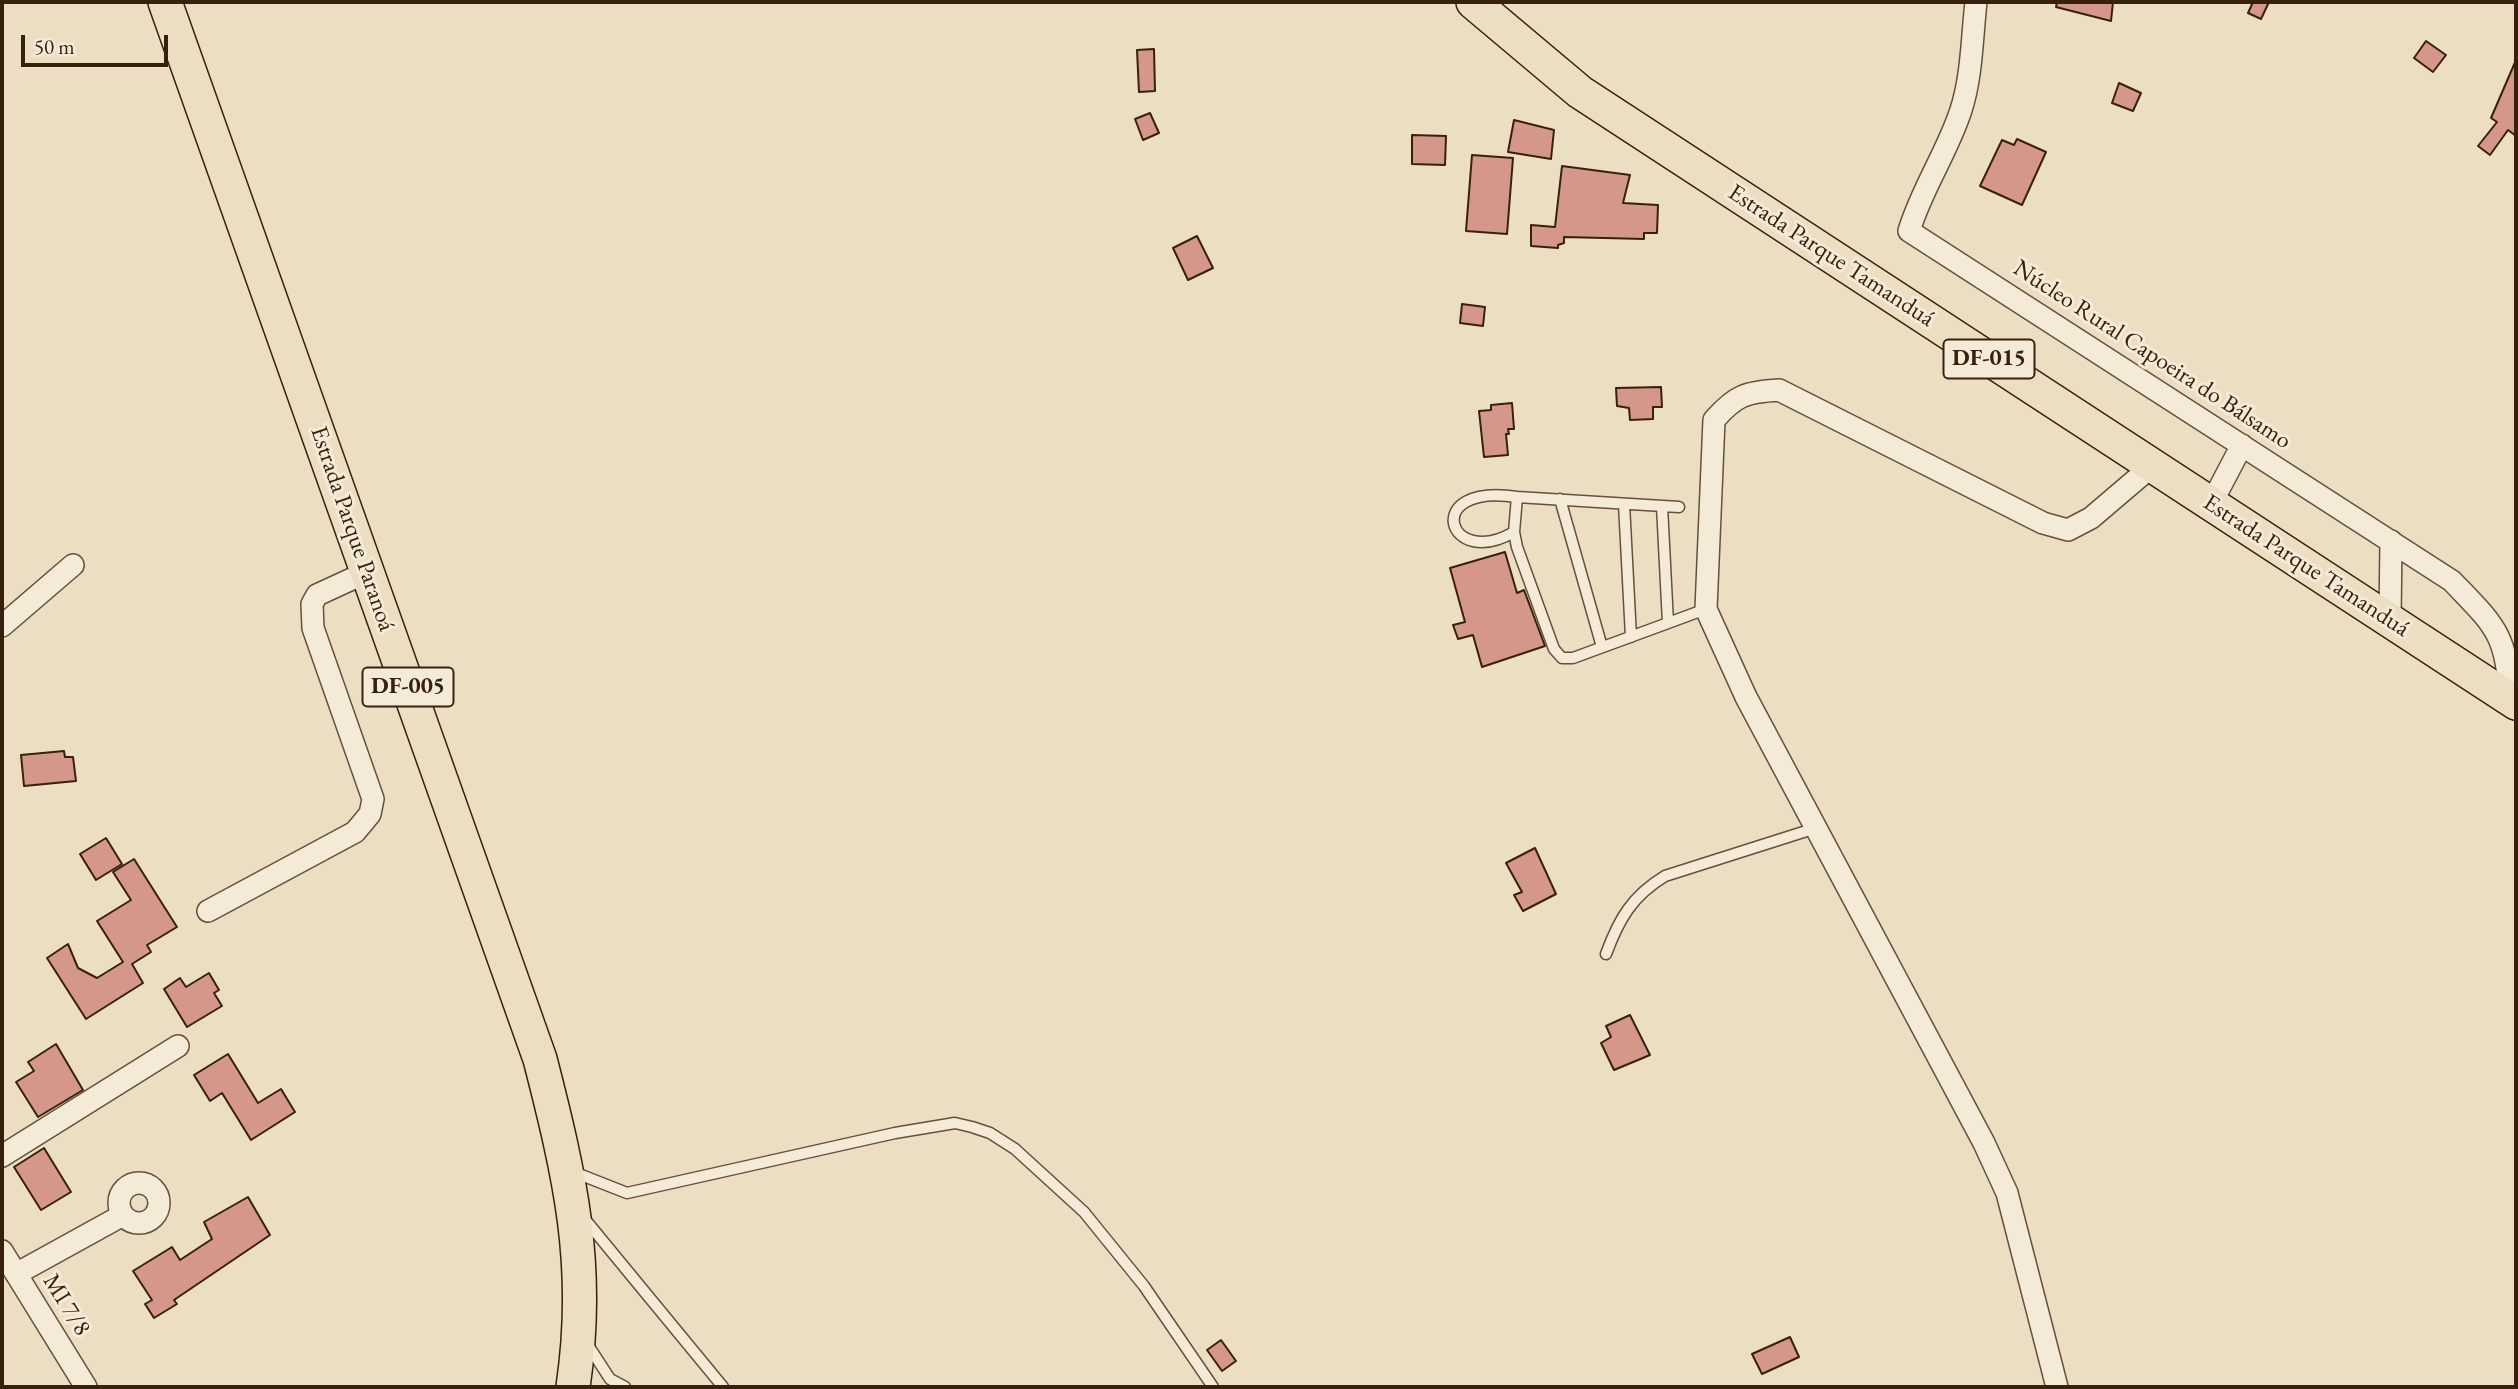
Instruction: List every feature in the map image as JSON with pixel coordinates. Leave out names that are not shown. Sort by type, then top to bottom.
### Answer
[{"type":"main road","name":"Estrada Parque Paranoá","points":[[166,2],[540,1059],[568,1170],[580,1259],[581,1334],[573,1387]]},
{"type":"main road","name":"Estrada Parque Tamanduá","points":[[1473,2],[1580,92],[2513,701]]},
{"type":"street","name":"Núcleo Rural Capoeira do Bálsamo","points":[[1976,2],[1962,107],[1945,152],[1924,186],[1909,231],[2452,581],[2493,623],[2508,660],[2513,701]]},
{"type":"street","points":[[2057,1387],[2007,1193],[1984,1143],[1746,697],[1706,609],[1714,420],[1728,404],[1747,392],[1779,390],[2043,523],[2068,530],[2091,518],[2152,466]]},
{"type":"street","points":[[2211,504],[2242,445]]},
{"type":"street","points":[[2390,620],[2391,541]]},
{"type":"street","points":[[2,626],[73,565]]},
{"type":"street","points":[[208,911],[355,832],[370,814],[373,799],[313,628],[312,604],[317,595],[367,572]]},
{"type":"street","points":[[2,1156],[178,1046]]},
{"type":"street","points":[[16,1274],[123,1215]]},
{"type":"street","name":"MI 7/8","points":[[2,1251],[86,1387]]},
{"type":"lane","points":[[1514,532],[1493,540],[1470,540],[1460,536],[1454,527],[1453,516],[1458,507],[1482,495],[1679,508]]},
{"type":"lane","points":[[1517,497],[1514,532],[1557,654],[1567,659],[1706,609]]},
{"type":"lane","points":[[1560,499],[1602,647]]},
{"type":"lane","points":[[1624,504],[1631,636]]},
{"type":"lane","points":[[1662,506],[1668,623]]},
{"type":"lane","points":[[1606,954],[1628,906],[1645,888],[1665,876],[1816,828]]},
{"type":"lane","points":[[568,1170],[618,1190],[637,1191],[894,1133],[955,1123],[990,1133],[1014,1149],[1084,1212],[1144,1286],[1213,1387]]},
{"type":"lane","points":[[572,1204],[723,1387]]},
{"type":"lane","points":[[581,1334],[610,1379],[625,1387]]},
{"type":"building","points":[[2057,2],[2113,2],[2111,21],[2056,7]]},
{"type":"building","points":[[2253,2],[2269,2],[2261,19],[2248,13]]},
{"type":"building","points":[[2426,41],[2446,55],[2433,72],[2414,58]]},
{"type":"building","points":[[1154,49],[1155,91],[1139,92],[1137,50]]},
{"type":"building","points":[[2516,60],[2516,136],[2508,130],[2490,155],[2478,146],[2497,122],[2491,118]]},
{"type":"building","points":[[2119,83],[2141,93],[2133,111],[2112,103]]},
{"type":"building","points":[[1150,113],[1159,133],[1143,140],[1135,119]]},
{"type":"building","points":[[1514,120],[1554,130],[1551,159],[1508,152]]},
{"type":"building","points":[[1412,135],[1446,136],[1445,165],[1412,164]]},
{"type":"building","points":[[2017,139],[2046,152],[2022,205],[1980,186],[2002,140],[2014,145]]},
{"type":"building","points":[[1472,155],[1513,158],[1507,234],[1466,231]]},
{"type":"building","points":[[1562,166],[1630,175],[1623,203],[1658,205],[1657,233],[1644,233],[1644,239],[1564,237],[1564,243],[1558,245],[1558,248],[1531,246],[1531,225],[1555,227]]},
{"type":"building","points":[[1197,236],[1213,268],[1188,280],[1173,248]]},
{"type":"building","points":[[1462,304],[1485,307],[1483,326],[1460,323]]},
{"type":"building","points":[[1661,387],[1662,407],[1653,407],[1653,419],[1630,420],[1629,408],[1617,406],[1616,388]]},
{"type":"building","points":[[1512,403],[1514,429],[1508,429],[1509,434],[1506,434],[1508,455],[1484,457],[1479,411],[1491,410],[1491,405]]},
{"type":"building","points":[[1505,552],[1517,593],[1524,590],[1545,646],[1482,667],[1473,635],[1458,639],[1453,625],[1465,622],[1450,568]]},
{"type":"building","points":[[64,751],[65,757],[73,757],[76,781],[24,786],[21,755]]},
{"type":"building","points":[[106,838],[122,864],[96,880],[80,854]]},
{"type":"building","points":[[1535,848],[1556,894],[1523,911],[1514,895],[1522,892],[1506,863]]},
{"type":"building","points":[[134,859],[177,927],[147,945],[151,952],[132,964],[143,983],[86,1019],[47,958],[68,944],[78,968],[97,978],[123,962],[97,921],[131,900],[113,872]]},
{"type":"building","points":[[209,973],[219,990],[214,993],[222,1006],[187,1027],[164,989],[180,978],[186,987]]},
{"type":"building","points":[[1630,1015],[1650,1055],[1614,1070],[1601,1043],[1611,1037],[1606,1026]]},
{"type":"building","points":[[56,1044],[83,1090],[38,1117],[16,1082],[34,1071],[28,1062]]},
{"type":"building","points":[[228,1054],[258,1103],[281,1089],[295,1112],[251,1140],[222,1093],[210,1101],[194,1075]]},
{"type":"building","points":[[44,1148],[71,1192],[41,1210],[14,1167]]},
{"type":"building","points":[[248,1197],[270,1235],[174,1300],[177,1304],[154,1318],[145,1304],[152,1300],[133,1271],[172,1247],[180,1260],[212,1239],[204,1222]]},
{"type":"building","points":[[1790,1337],[1799,1357],[1762,1374],[1752,1354]]},
{"type":"building","points":[[1221,1340],[1236,1361],[1222,1371],[1207,1350]]}]
